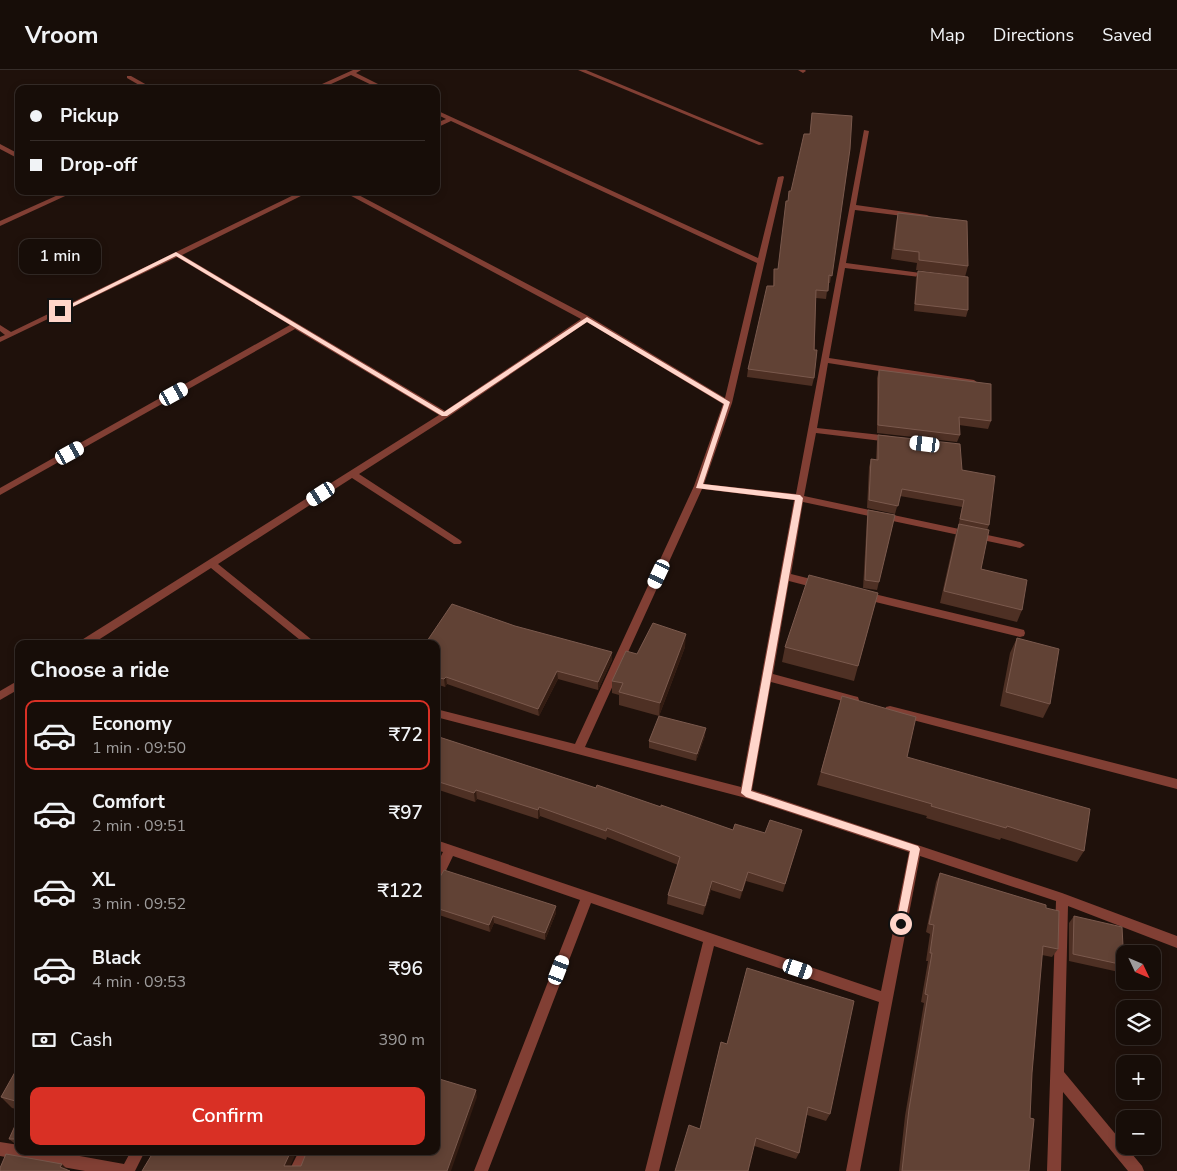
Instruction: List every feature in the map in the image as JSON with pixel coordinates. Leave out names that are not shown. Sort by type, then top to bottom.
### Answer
[{"type":"street","points":[[323,85],[358,70]]},
{"type":"street","points":[[581,70],[761,144]]},
{"type":"street","points":[[594,75],[605,70]]},
{"type":"street","points":[[351,73],[376,85]]},
{"type":"street","points":[[128,77],[143,85]]},
{"type":"street","points":[[440,114],[760,261]]},
{"type":"street","points":[[440,124],[452,119]]},
{"type":"street","points":[[746,793],[866,131]]},
{"type":"street","points":[[0,146],[15,155]]},
{"type":"street","points":[[578,750],[699,486],[728,403],[781,177]]},
{"type":"street","points":[[0,224],[64,195]]},
{"type":"street","points":[[0,340],[300,195]]},
{"type":"street","points":[[353,195],[587,319],[728,403]]},
{"type":"street","points":[[852,207],[939,218]]},
{"type":"street","points":[[176,254],[444,415]]},
{"type":"street","points":[[842,265],[940,277]]},
{"type":"street","points":[[90,640],[444,415],[587,319]]},
{"type":"street","points":[[0,492],[296,325]]},
{"type":"street","points":[[0,327],[10,336]]},
{"type":"street","points":[[824,360],[982,384]]},
{"type":"street","points":[[812,430],[897,440]]},
{"type":"street","points":[[352,474],[457,542]]},
{"type":"street","points":[[699,486],[800,498],[1020,545]]},
{"type":"street","points":[[212,564],[307,640]]},
{"type":"street","points":[[785,576],[830,587]]},
{"type":"street","points":[[857,594],[1020,633]]},
{"type":"street","points":[[767,677],[1177,784]]},
{"type":"street","points":[[0,696],[15,687]]},
{"type":"street","points":[[440,714],[746,793],[1062,898],[1177,942]]},
{"type":"street","points":[[440,846],[887,999]]},
{"type":"street","points":[[853,1171],[915,849]]},
{"type":"street","points":[[440,871],[450,850]]},
{"type":"street","points":[[481,1171],[587,897]]},
{"type":"street","points":[[1054,1171],[1062,898]]},
{"type":"street","points":[[652,1171],[710,938]]},
{"type":"street","points":[[1057,1074],[1137,1171]]},
{"type":"street","points":[[0,1149],[15,1152]]},
{"type":"street","points":[[35,1155],[127,1171],[136,1155]]},
{"type":"street","points":[[296,1171],[304,1155]]},
{"type":"building","points":[[812,113],[852,116],[850,149],[832,276],[829,275],[828,291],[816,290],[814,350],[817,350],[814,378],[748,369],[767,286],[774,286],[774,269],[778,269],[786,201],[788,201],[789,191],[791,191],[804,134],[810,134]]},
{"type":"building","points":[[898,213],[967,221],[968,266],[919,260],[919,252],[894,249]]},
{"type":"building","points":[[918,271],[968,277],[968,310],[915,304]]},
{"type":"building","points":[[879,370],[991,384],[991,421],[959,417],[960,435],[878,425]]},
{"type":"building","points":[[878,435],[960,444],[962,470],[995,476],[989,525],[960,519],[964,500],[902,489],[898,506],[869,500],[871,459],[878,460]]},
{"type":"building","points":[[868,510],[895,515],[879,582],[865,580]]},
{"type":"building","points":[[959,524],[989,530],[981,569],[1027,580],[1022,610],[944,591]]},
{"type":"building","points":[[809,575],[878,593],[858,666],[785,647]]},
{"type":"building","points":[[452,604],[515,626],[612,652],[598,682],[557,671],[538,709],[446,677],[444,679],[440,678],[440,640],[428,640]]},
{"type":"building","points":[[653,623],[686,634],[660,703],[619,692],[623,683],[612,681],[626,651],[637,654]]},
{"type":"building","points":[[1017,638],[1059,649],[1050,704],[1006,692]]},
{"type":"building","points":[[842,696],[916,717],[907,757],[1090,809],[1084,851],[1007,826],[1006,828],[931,806],[932,804],[821,772]]},
{"type":"building","points":[[659,716],[706,728],[697,754],[649,741]]},
{"type":"building","points":[[440,737],[596,788],[597,785],[661,807],[661,805],[733,830],[735,824],[765,833],[770,820],[802,830],[785,884],[748,872],[742,891],[712,881],[705,906],[668,895],[680,857],[607,828],[606,831],[539,807],[538,810],[476,790],[474,793],[440,782]]},
{"type":"building","points":[[444,870],[556,906],[545,933],[493,916],[489,925],[440,909],[440,877]]},
{"type":"building","points":[[940,873],[1046,905],[1046,908],[1059,911],[1058,949],[1043,946],[1032,1073],[1030,1118],[1034,1119],[1029,1171],[902,1171],[909,1109],[928,995],[925,994],[932,953],[930,953],[934,925],[929,924]]},
{"type":"building","points":[[1074,916],[1122,927],[1123,945],[1116,945],[1116,963],[1073,954]]},
{"type":"building","points":[[747,968],[854,1001],[830,1114],[808,1107],[799,1153],[756,1138],[748,1171],[675,1171],[689,1125],[700,1129],[721,1042],[727,1044]]},
{"type":"building","points":[[15,1072],[15,1101],[1,1097]]},
{"type":"building","points":[[440,1079],[476,1090],[447,1171],[142,1171],[152,1155],[289,1155],[284,1166],[301,1166],[305,1155],[440,1155]]},
{"type":"building","points":[[15,1126],[15,1139],[9,1139]]},
{"type":"building","points":[[6,1154],[62,1164],[60,1167],[70,1171],[0,1171]]},
{"type":"route","points":[[60,311],[176,254],[444,415],[587,319],[728,403],[699,486],[800,498],[746,793],[915,849],[901,924]]}]
